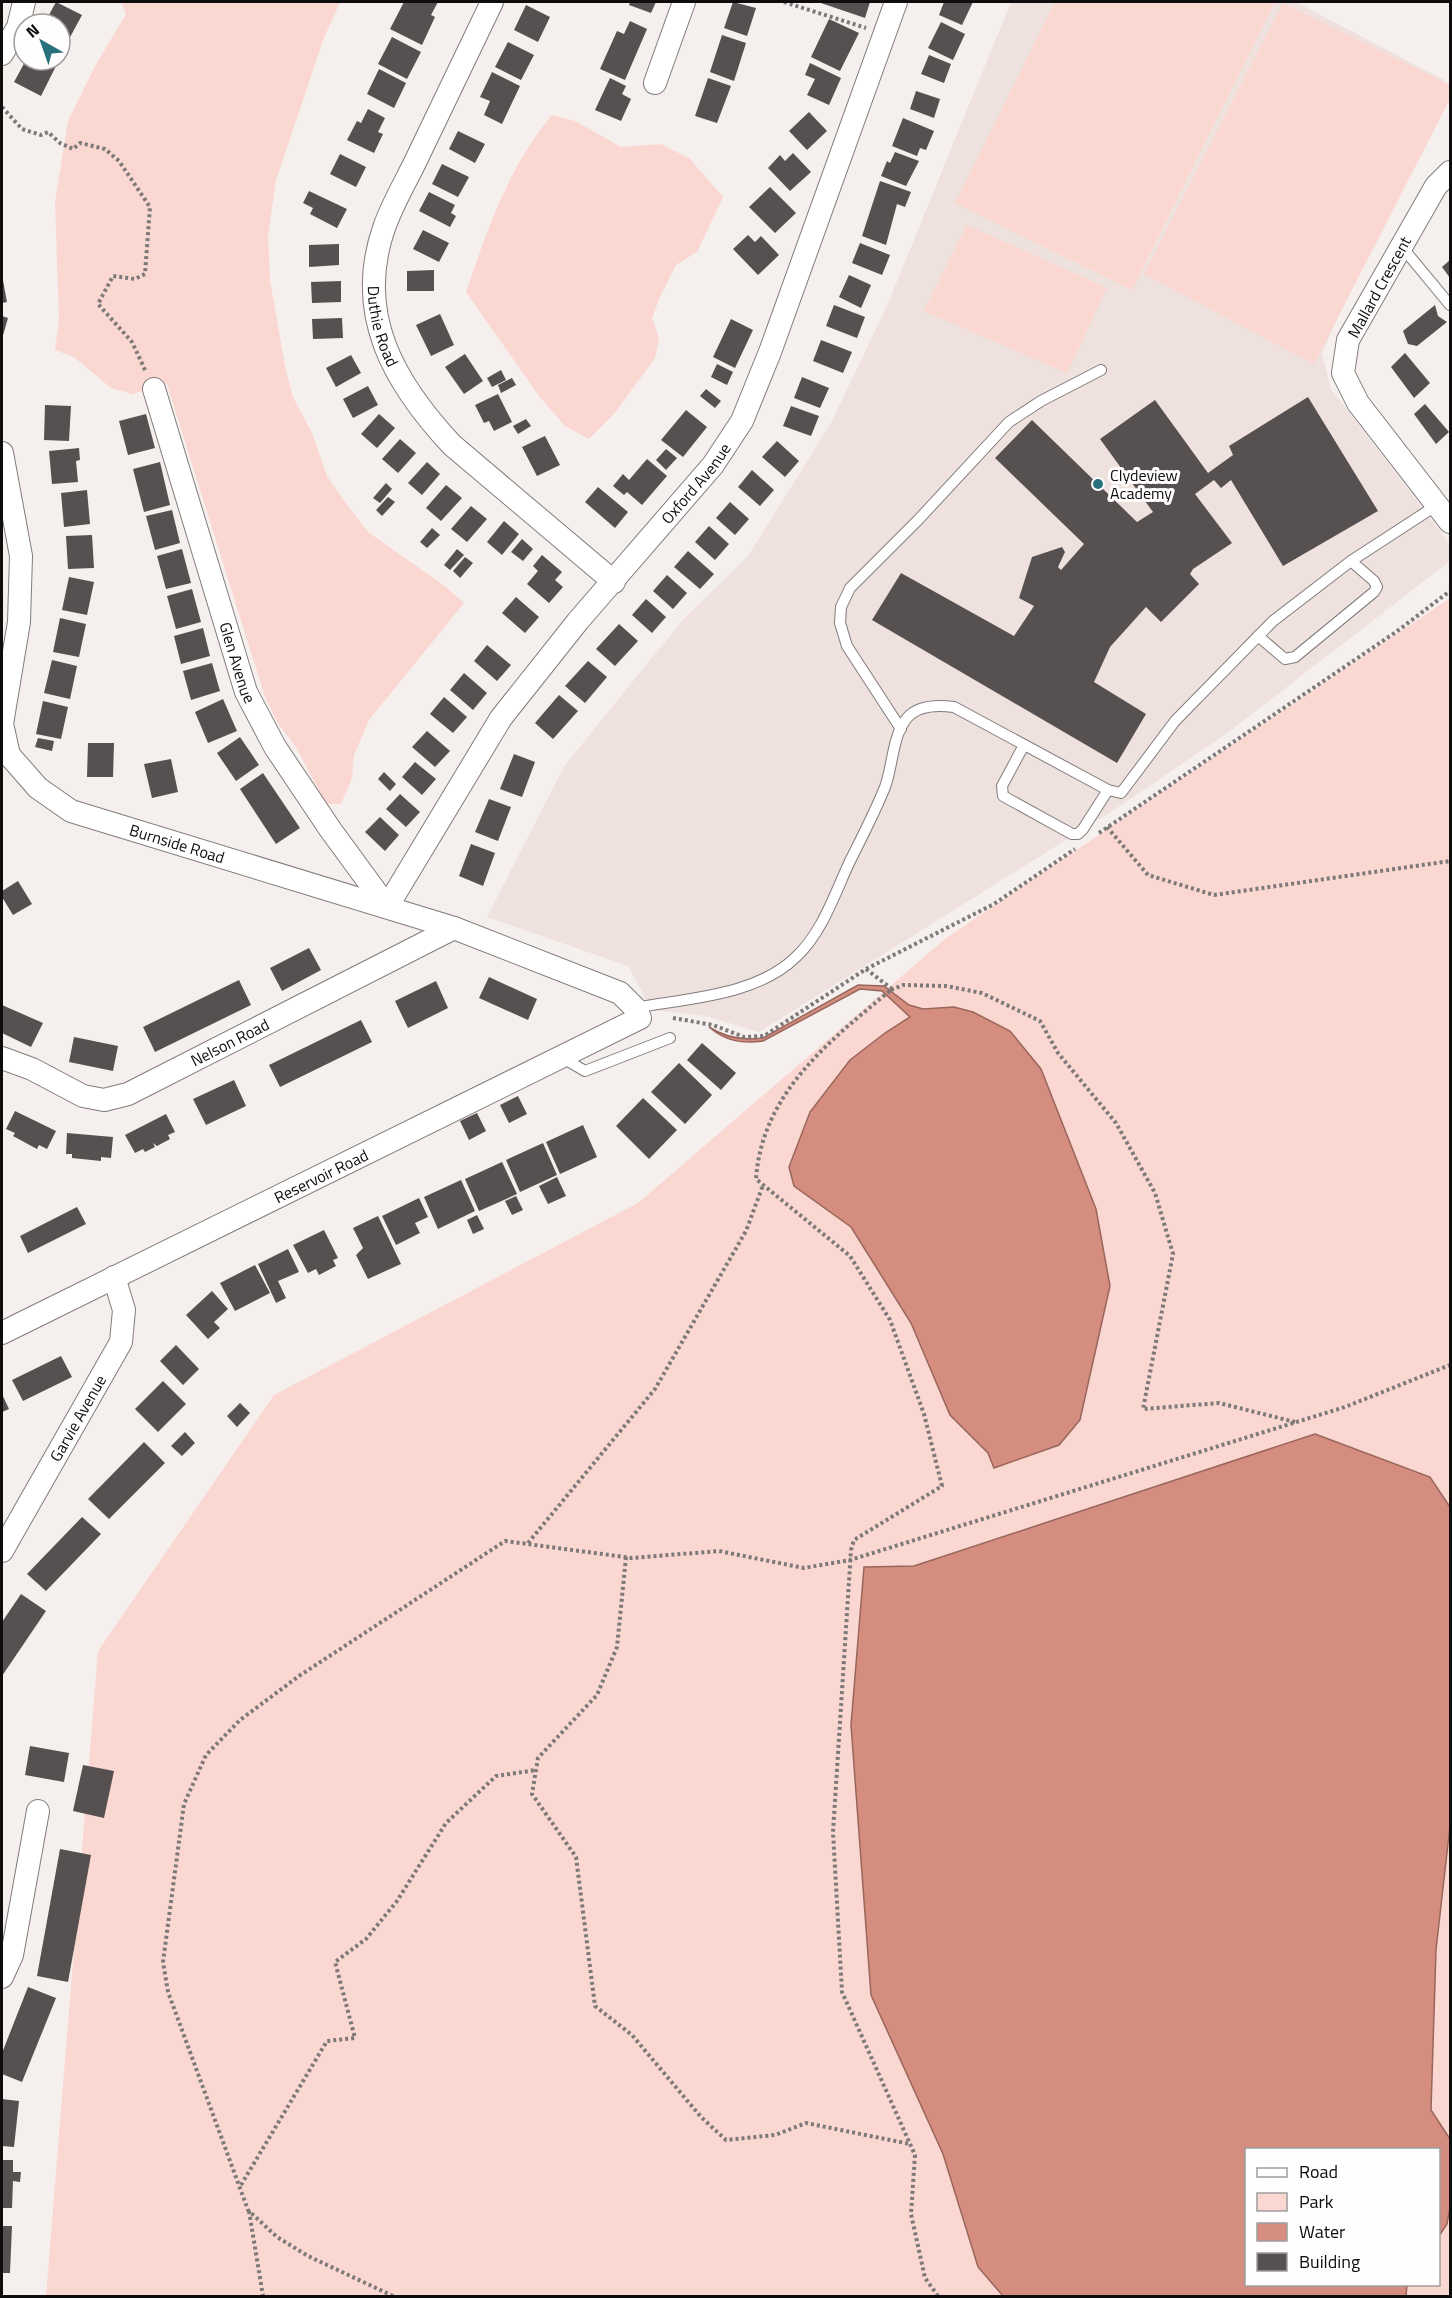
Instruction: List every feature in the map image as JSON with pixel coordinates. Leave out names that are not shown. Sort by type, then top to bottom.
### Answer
[{"type":"street","points":[[2,54],[18,27],[24,2]]},
{"type":"street","name":"Duthie Road","points":[[492,2],[384,227],[374,279],[378,328],[386,352],[400,378],[434,426],[452,445],[614,582]]},
{"type":"street","points":[[655,83],[684,2]]},
{"type":"street","name":"Oxford Avenue","points":[[387,907],[501,718],[578,621],[713,465],[742,422],[770,352],[896,2]]},
{"type":"street","name":"Mallard Crescent","points":[[1444,514],[1358,403],[1343,373],[1348,340],[1436,186],[1450,172]]},
{"type":"street","name":"Glen Avenue","points":[[154,389],[246,692],[294,775],[330,830],[387,907]]},
{"type":"street","name":"Burnside Road","points":[[2,453],[21,556],[19,622],[6,672],[2,724],[5,757],[38,788],[71,811],[454,928],[620,993],[637,1013]]},
{"type":"street","name":"Nelson Road","points":[[2,1058],[32,1069],[83,1096],[104,1100],[128,1094],[454,928]]},
{"type":"street","name":"Reservoir Road","points":[[2,1333],[561,1057],[637,1013]]},
{"type":"street","name":"Garvie Avenue","points":[[2,1551],[121,1342],[124,1310],[114,1277]]},
{"type":"street","points":[[2,1977],[12,1955],[38,1811]]},
{"type":"lane","points":[[1402,247],[1450,305]]},
{"type":"lane","points":[[901,729],[847,646],[840,623],[841,607],[850,588],[919,519],[1009,422],[1101,370]]},
{"type":"lane","points":[[637,1013],[740,988],[770,975],[797,957],[820,926],[885,786],[901,729],[908,717],[919,710],[942,705],[967,713],[1108,790],[1121,793],[1175,721],[1258,636],[1293,604],[1351,561],[1444,514]]},
{"type":"lane","points":[[1258,636],[1285,658],[1295,657],[1374,592],[1377,586],[1374,580],[1351,561]]},
{"type":"lane","points":[[1024,745],[1002,786],[1003,796],[1072,834],[1078,834],[1083,829],[1108,790]]},
{"type":"lane","points":[[561,1057],[585,1071],[670,1038]]},
{"type":"path","points":[[784,2],[884,34]]},
{"type":"path","points":[[2,107],[22,129],[41,135],[48,132],[60,143],[73,149],[80,143],[105,149],[119,161],[150,207],[145,274],[135,279],[113,276],[98,304],[132,342],[154,389]]},
{"type":"path","points":[[1097,834],[1396,632],[1450,591]]},
{"type":"path","points":[[1107,827],[1148,875],[1214,895],[1450,861]]},
{"type":"path","points":[[637,1013],[713,1025],[744,1036],[764,1036],[866,969],[994,904],[1078,847]]},
{"type":"path","points":[[866,969],[888,992]]},
{"type":"path","points":[[938,2296],[925,2278],[910,2214],[915,2155],[843,1992],[833,1832],[850,1560],[854,1540],[942,1486],[908,1365],[890,1320],[850,1256],[756,1179],[763,1141],[777,1108],[802,1069],[845,1026],[888,992],[903,985],[946,986],[982,993],[1040,1021],[1058,1053],[1116,1123],[1155,1193],[1173,1254],[1143,1409],[1219,1402],[1295,1422]]},
{"type":"path","points":[[527,1544],[655,1389],[746,1231],[763,1185]]},
{"type":"path","points":[[263,2296],[249,2210],[168,1992],[164,1962],[184,1804],[206,1755],[240,1720],[299,1676],[505,1541],[626,1557],[719,1551],[804,1568],[850,1560],[1345,1407],[1450,1365]]},
{"type":"path","points":[[626,1557],[617,1647],[597,1695],[538,1758],[532,1794],[576,1857],[595,2006],[632,2035],[701,2117],[726,2139],[775,2135],[806,2123],[910,2144]]},
{"type":"path","points":[[240,2185],[327,2041],[355,2038],[335,1962],[366,1939],[397,1901],[446,1823],[496,1776],[536,1770]]},
{"type":"path","points":[[249,2210],[277,2237],[308,2256],[393,2296]]},
{"type":"shaded area","name":"Clydeview Academy","points":[[1011,2],[1296,2],[1444,80],[1322,353],[1331,389],[1450,544],[1450,561],[1226,734],[1114,810],[759,1032],[706,1016],[652,1010],[628,966],[487,917],[565,765],[682,621],[748,556],[831,423],[887,306]]},
{"type":"green space","points":[[121,2],[340,2],[324,38],[276,180],[268,235],[270,280],[285,366],[293,397],[312,433],[327,476],[345,502],[368,532],[446,587],[464,603],[369,720],[354,755],[352,778],[341,804],[326,804],[296,747],[277,722],[265,697],[167,384],[132,394],[111,388],[74,357],[55,350],[59,320],[55,202],[68,121],[95,66],[126,14]]},
{"type":"green space","points":[[1055,2],[1275,2],[1132,290],[955,203]]},
{"type":"green space","points":[[1283,3],[1450,85],[1450,99],[1314,364],[1144,274]]},
{"type":"green space","points":[[552,115],[575,121],[621,147],[661,144],[689,158],[723,197],[697,252],[676,265],[660,297],[652,318],[659,338],[655,358],[614,414],[589,439],[565,426],[539,396],[466,292],[491,222],[511,177],[523,155]]},
{"type":"green space","points":[[967,225],[1107,288],[1067,373],[924,311]]},
{"type":"green space","points":[[1450,598],[1450,2296],[46,2296],[98,1651],[274,1395],[638,1203],[946,938]]},
{"type":"water","points":[[858,985],[884,986],[909,1005],[923,1009],[954,1007],[973,1012],[1010,1031],[1041,1069],[1096,1209],[1110,1286],[1080,1420],[1059,1445],[994,1468],[988,1453],[950,1415],[911,1323],[851,1227],[794,1186],[789,1167],[810,1112],[850,1060],[910,1017],[882,991],[860,989],[763,1041],[734,1040],[721,1036],[709,1027],[735,1038],[763,1038]]},
{"type":"water","points":[[1315,1434],[1430,1477],[1450,1507],[1450,1826],[1436,1950],[1431,2110],[1450,2139],[1450,2208],[1447,2224],[1440,2234],[1440,2148],[1245,2148],[1245,2286],[1407,2286],[1406,2296],[1003,2296],[978,2267],[943,2154],[871,1995],[851,1725],[864,1567],[914,1566]]},
{"type":"building","points":[[56,2],[82,15],[72,34],[72,12],[51,12]]},
{"type":"building","points":[[404,2],[438,2],[431,15],[435,17],[422,45],[390,29]]},
{"type":"building","points":[[630,2],[656,2],[651,13],[629,5]]},
{"type":"building","points":[[733,2],[756,8],[747,36],[724,28]]},
{"type":"building","points":[[818,2],[870,2],[865,18]]},
{"type":"building","points":[[944,2],[973,2],[962,25],[939,15]]},
{"type":"building","points":[[526,5],[550,17],[538,42],[514,30]]},
{"type":"building","points":[[829,19],[859,33],[840,71],[811,57]]},
{"type":"building","points":[[630,21],[647,29],[625,80],[600,69],[617,31],[624,34]]},
{"type":"building","points":[[941,22],[965,34],[953,60],[928,48]]},
{"type":"building","points":[[722,35],[746,43],[734,81],[710,72]]},
{"type":"building","points":[[392,37],[421,52],[407,79],[378,64]]},
{"type":"building","points":[[508,42],[534,55],[521,80],[495,67]]},
{"type":"building","points":[[929,55],[951,64],[944,83],[921,74]]},
{"type":"building","points":[[810,63],[841,78],[829,105],[807,95],[815,79],[805,75]]},
{"type":"building","points":[[379,69],[406,83],[394,108],[367,94]]},
{"type":"building","points":[[19,72],[53,72],[41,96],[14,82]]},
{"type":"building","points":[[492,72],[520,86],[502,124],[484,115],[490,101],[480,97]]},
{"type":"building","points":[[610,78],[626,86],[622,94],[631,99],[621,121],[595,110]]},
{"type":"building","points":[[708,78],[731,86],[717,123],[695,116]]},
{"type":"building","points":[[916,91],[940,99],[934,118],[910,109]]},
{"type":"building","points":[[368,109],[385,118],[378,132],[383,134],[374,153],[347,140],[357,121],[361,123]]},
{"type":"building","points":[[809,112],[827,131],[807,150],[789,131]]},
{"type":"building","points":[[903,118],[934,131],[926,150],[920,148],[917,156],[892,146]]},
{"type":"building","points":[[458,131],[485,144],[475,163],[449,149]]},
{"type":"building","points":[[895,152],[919,161],[906,186],[881,176],[887,161],[890,163]]},
{"type":"building","points":[[793,153],[811,172],[790,191],[768,168],[780,155],[785,161]]},
{"type":"building","points":[[340,154],[366,167],[356,187],[330,174]]},
{"type":"building","points":[[442,164],[469,177],[458,197],[432,184]]},
{"type":"building","points":[[880,181],[911,192],[905,207],[897,204],[886,245],[862,236]]},
{"type":"building","points":[[770,187],[796,213],[775,233],[749,207]]},
{"type":"building","points":[[309,191],[347,209],[337,228],[310,214],[313,208],[303,203]]},
{"type":"building","points":[[429,192],[455,205],[451,213],[456,216],[450,227],[419,211]]},
{"type":"building","points":[[423,230],[449,243],[439,262],[413,249]]},
{"type":"building","points":[[748,235],[755,242],[761,236],[779,255],[758,275],[733,249]]},
{"type":"building","points":[[860,243],[890,255],[882,275],[852,263]]},
{"type":"building","points":[[339,244],[339,265],[309,267],[309,245]]},
{"type":"building","points":[[1450,260],[1450,278],[1442,267]]},
{"type":"building","points":[[434,270],[434,291],[407,291],[407,271]]},
{"type":"building","points":[[2,275],[7,302],[2,303]]},
{"type":"building","points":[[849,275],[871,285],[861,308],[839,297]]},
{"type":"building","points":[[341,281],[341,302],[312,303],[311,282]]},
{"type":"building","points":[[834,305],[865,317],[857,338],[826,326]]},
{"type":"building","points":[[1435,305],[1438,316],[1447,322],[1417,346],[1408,344],[1403,331]]},
{"type":"building","points":[[440,314],[454,345],[431,356],[416,325]]},
{"type":"building","points":[[2,316],[8,318],[2,339]]},
{"type":"building","points":[[342,318],[343,338],[313,339],[312,319]]},
{"type":"building","points":[[731,319],[753,330],[735,368],[713,357]]},
{"type":"building","points":[[821,340],[852,352],[843,373],[813,361]]},
{"type":"building","points":[[1405,353],[1430,383],[1414,398],[1391,367]]},
{"type":"building","points":[[465,354],[483,381],[464,394],[445,367]]},
{"type":"building","points":[[351,355],[361,373],[336,387],[326,368]]},
{"type":"building","points":[[717,364],[733,372],[727,385],[711,377]]},
{"type":"building","points":[[501,370],[506,380],[492,387],[487,378]]},
{"type":"building","points":[[802,377],[829,388],[820,408],[794,398]]},
{"type":"building","points":[[512,378],[516,385],[501,393],[498,385]]},
{"type":"building","points":[[368,386],[378,405],[353,418],[343,399]]},
{"type":"building","points":[[706,389],[721,401],[715,408],[700,396]]},
{"type":"building","points":[[498,394],[512,422],[494,431],[489,421],[484,423],[475,405]]},
{"type":"building","name":"Clydeview Academy","points":[[1308,397],[1378,511],[1283,566],[1231,480],[1221,488],[1214,480],[1195,494],[1232,543],[1193,569],[1190,574],[1199,584],[1161,622],[1146,607],[1110,647],[1094,682],[1146,714],[1117,763],[872,620],[901,573],[1014,636],[1034,606],[1019,598],[1032,557],[1062,547],[1065,552],[1058,567],[1061,570],[1084,544],[995,458],[1032,420],[1137,522],[1153,512],[1100,439],[1155,400],[1208,473],[1233,455],[1229,446]]},
{"type":"building","points":[[1425,404],[1449,432],[1436,444],[1414,414]]},
{"type":"building","points":[[45,405],[71,406],[69,441],[44,440]]},
{"type":"building","points":[[791,406],[819,416],[811,436],[783,426]]},
{"type":"building","points":[[686,410],[707,427],[683,457],[661,440]]},
{"type":"building","points":[[146,414],[155,448],[128,455],[119,421]]},
{"type":"building","points":[[379,414],[395,428],[377,448],[361,434]]},
{"type":"building","points":[[526,419],[531,426],[518,434],[513,426]]},
{"type":"building","points":[[545,436],[560,465],[537,476],[522,447]]},
{"type":"building","points":[[400,439],[416,453],[398,473],[382,459]]},
{"type":"building","points":[[777,441],[799,461],[785,477],[762,457]]},
{"type":"building","points":[[79,448],[80,460],[76,461],[78,482],[52,484],[49,451]]},
{"type":"building","points":[[666,449],[677,458],[666,470],[656,460]]},
{"type":"building","points":[[647,459],[667,476],[642,505],[627,492],[624,495],[613,486],[623,474],[629,480]]},
{"type":"building","points":[[160,462],[170,505],[144,512],[133,469]]},
{"type":"building","points":[[427,462],[440,474],[422,495],[408,483]]},
{"type":"building","points":[[752,470],[774,490],[760,506],[738,487]]},
{"type":"building","points":[[386,483],[392,489],[380,503],[373,498]]},
{"type":"building","points":[[446,485],[462,498],[441,521],[426,508]]},
{"type":"building","points":[[598,487],[628,512],[615,528],[585,502]]},
{"type":"building","points":[[87,490],[90,524],[64,527],[61,493]]},
{"type":"building","points":[[388,497],[395,502],[382,516],[376,510]]},
{"type":"building","points":[[730,502],[749,519],[735,535],[716,518]]},
{"type":"building","points":[[471,506],[487,519],[467,542],[451,529]]},
{"type":"building","points":[[172,510],[180,543],[155,550],[146,516]]},
{"type":"building","points":[[504,521],[519,534],[502,555],[487,542]]},
{"type":"building","points":[[709,526],[729,544],[715,560],[695,542]]},
{"type":"building","points":[[432,528],[440,535],[427,548],[420,542]]},
{"type":"building","points":[[92,535],[94,568],[68,569],[66,536]]},
{"type":"building","points":[[522,539],[533,549],[523,561],[511,552]]},
{"type":"building","points":[[182,549],[191,583],[166,589],[157,556]]},
{"type":"building","points":[[457,549],[464,555],[450,570],[444,565]]},
{"type":"building","points":[[688,551],[714,574],[700,589],[674,567]]},
{"type":"building","points":[[542,555],[562,572],[555,580],[563,587],[549,603],[527,584],[538,571],[533,566]]},
{"type":"building","points":[[465,557],[473,563],[460,578],[453,571]]},
{"type":"building","points":[[667,575],[687,593],[673,609],[653,591]]},
{"type":"building","points":[[69,577],[94,582],[87,615],[62,610]]},
{"type":"building","points":[[192,589],[201,622],[176,629],[167,596]]},
{"type":"building","points":[[516,597],[539,617],[525,633],[502,613]]},
{"type":"building","points":[[646,599],[666,617],[652,633],[632,615]]},
{"type":"building","points":[[60,618],[86,624],[79,657],[53,652]]},
{"type":"building","points":[[619,624],[638,641],[615,666],[596,649]]},
{"type":"building","points":[[203,628],[210,656],[181,664],[174,636]]},
{"type":"building","points":[[487,645],[511,665],[497,681],[474,661]]},
{"type":"building","points":[[52,660],[77,666],[70,699],[44,693]]},
{"type":"building","points":[[588,661],[607,677],[585,703],[565,686]]},
{"type":"building","points":[[212,663],[220,691],[191,700],[183,671]]},
{"type":"building","points":[[464,673],[487,693],[473,710],[450,690]]},
{"type":"building","points":[[559,695],[578,711],[553,739],[535,723]]},
{"type":"building","points":[[444,697],[467,717],[453,733],[430,714]]},
{"type":"building","points":[[223,699],[237,731],[208,743],[195,712]]},
{"type":"building","points":[[43,701],[68,707],[61,739],[36,734]]},
{"type":"building","points":[[427,731],[450,751],[435,767],[412,747]]},
{"type":"building","points":[[240,737],[259,765],[236,781],[217,753]]},
{"type":"building","points":[[38,738],[54,741],[52,751],[35,747]]},
{"type":"building","points":[[88,743],[114,743],[113,777],[87,777]]},
{"type":"building","points":[[514,754],[535,762],[522,797],[500,789]]},
{"type":"building","points":[[171,759],[178,792],[152,798],[144,764]]},
{"type":"building","points":[[415,762],[436,779],[422,795],[402,777]]},
{"type":"building","points":[[384,772],[396,784],[390,791],[378,779]]},
{"type":"building","points":[[263,773],[300,828],[276,844],[240,789]]},
{"type":"building","points":[[400,794],[420,812],[406,827],[386,809]]},
{"type":"building","points":[[489,799],[511,807],[498,841],[475,832]]},
{"type":"building","points":[[380,817],[399,835],[385,851],[365,832]]},
{"type":"building","points":[[471,844],[495,853],[483,886],[459,876]]},
{"type":"building","points":[[18,881],[32,904],[13,915],[2,897],[2,891]]},
{"type":"building","points":[[309,948],[321,970],[282,991],[270,968]]},
{"type":"building","points":[[489,977],[537,999],[528,1020],[479,998]]},
{"type":"building","points":[[239,980],[251,1005],[155,1052],[143,1027]]},
{"type":"building","points":[[436,981],[448,1008],[408,1028],[395,1001]]},
{"type":"building","points":[[2,1005],[43,1023],[31,1047],[2,1033]]},
{"type":"building","points":[[361,1020],[372,1042],[280,1087],[269,1065]]},
{"type":"building","points":[[74,1037],[118,1046],[113,1071],[69,1062]]},
{"type":"building","points":[[702,1043],[736,1073],[721,1090],[687,1060]]},
{"type":"building","points":[[679,1063],[712,1095],[685,1124],[651,1092]]},
{"type":"building","points":[[234,1080],[246,1106],[206,1125],[193,1099]]},
{"type":"building","points":[[518,1096],[527,1114],[509,1123],[500,1105]]},
{"type":"building","points":[[643,1098],[677,1130],[649,1159],[616,1126]]},
{"type":"building","points":[[15,1111],[56,1131],[47,1149],[39,1145],[37,1149],[13,1136],[15,1133],[6,1129]]},
{"type":"building","points":[[477,1113],[486,1131],[469,1140],[460,1121]]},
{"type":"building","points":[[166,1114],[175,1132],[168,1135],[170,1139],[157,1146],[153,1143],[155,1147],[145,1152],[143,1149],[135,1153],[125,1135]]},
{"type":"building","points":[[583,1125],[597,1157],[560,1174],[546,1142]]},
{"type":"building","points":[[67,1133],[113,1137],[111,1158],[101,1157],[101,1161],[72,1158],[72,1154],[66,1154]]},
{"type":"building","points":[[543,1143],[557,1175],[520,1192],[506,1160]]},
{"type":"building","points":[[502,1162],[517,1194],[479,1211],[465,1179]]},
{"type":"building","points":[[557,1177],[566,1196],[548,1204],[539,1186]]},
{"type":"building","points":[[461,1180],[475,1211],[438,1229],[424,1197]]},
{"type":"building","points":[[516,1196],[523,1210],[512,1215],[505,1201]]},
{"type":"building","points":[[419,1198],[428,1217],[415,1223],[420,1233],[396,1245],[382,1216]]},
{"type":"building","points":[[77,1207],[86,1224],[28,1253],[20,1236]]},
{"type":"building","points":[[477,1215],[484,1229],[473,1234],[467,1220]]},
{"type":"building","points":[[378,1216],[401,1264],[368,1279],[356,1255],[363,1248],[353,1228]]},
{"type":"building","points":[[324,1230],[338,1258],[333,1260],[336,1266],[319,1275],[316,1269],[308,1273],[293,1245]]},
{"type":"building","points":[[288,1249],[299,1272],[278,1281],[286,1298],[276,1303],[258,1264]]},
{"type":"building","points":[[255,1265],[270,1293],[235,1311],[220,1283]]},
{"type":"building","points":[[212,1291],[228,1309],[214,1322],[220,1328],[208,1339],[186,1315]]},
{"type":"building","points":[[176,1345],[199,1369],[183,1385],[160,1361]]},
{"type":"building","points":[[61,1356],[72,1377],[23,1401],[12,1380]]},
{"type":"building","points":[[163,1381],[186,1404],[158,1432],[135,1409]]},
{"type":"building","points":[[2,1394],[9,1409],[2,1412]]},
{"type":"building","points":[[240,1403],[250,1413],[237,1427],[227,1416]]},
{"type":"building","points":[[185,1432],[195,1443],[182,1456],[171,1446]]},
{"type":"building","points":[[144,1442],[165,1463],[109,1519],[88,1499]]},
{"type":"building","points":[[82,1517],[101,1534],[46,1591],[27,1574]]},
{"type":"building","points":[[21,1594],[46,1611],[2,1676],[2,1622]]},
{"type":"building","points":[[30,1746],[69,1753],[64,1782],[25,1775]]},
{"type":"building","points":[[83,1765],[114,1771],[104,1818],[73,1811]]},
{"type":"building","points":[[60,1849],[91,1855],[68,1982],[37,1976]]},
{"type":"building","points":[[28,1987],[56,1998],[22,2082],[2,2074],[2,2053]]},
{"type":"building","points":[[2,2099],[19,2101],[14,2147],[2,2146]]},
{"type":"building","points":[[2,2160],[13,2160],[13,2172],[21,2172],[20,2182],[13,2181],[12,2208],[2,2208]]},
{"type":"building","points":[[2,2226],[12,2226],[10,2273],[2,2273]]},
{"type":"place","name":"Clydeview Academy","points":[[1098,484]]}]
